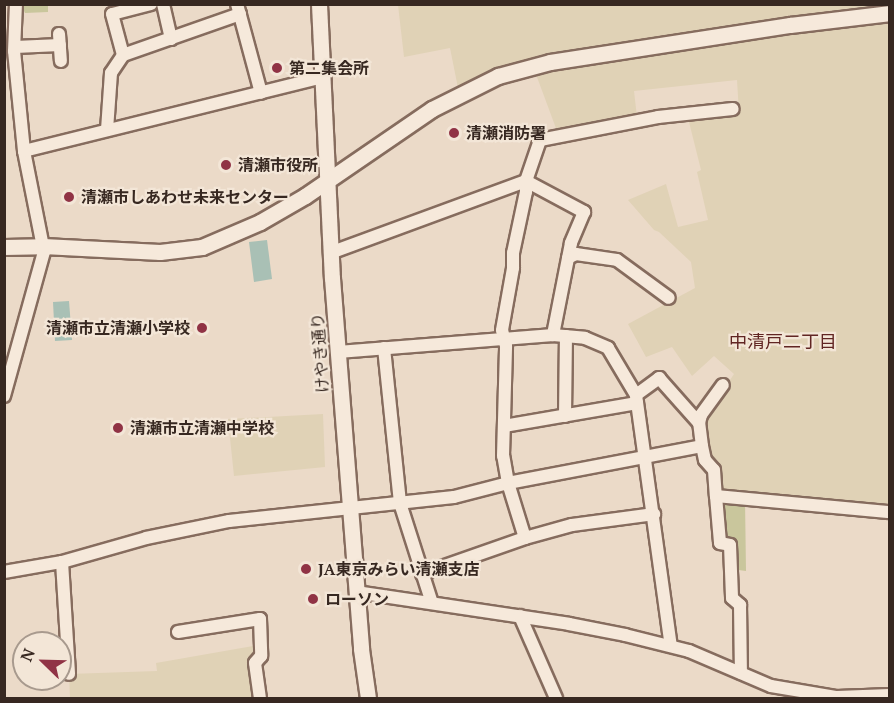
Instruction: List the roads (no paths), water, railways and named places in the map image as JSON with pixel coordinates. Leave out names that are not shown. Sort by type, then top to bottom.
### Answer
[{"type":"street","points":[[4,396],[42,261],[43,246],[24,151],[11,50],[16,4]]},
{"type":"street","points":[[123,55],[112,14],[151,4]]},
{"type":"street","points":[[163,4],[171,39]]},
{"type":"street","name":"けやき通り","points":[[319,4],[320,78],[330,253],[356,592],[368,699]]},
{"type":"street","points":[[107,130],[111,73],[123,55],[171,39],[238,9],[261,93]]},
{"type":"street","points":[[4,247],[43,246],[160,252],[202,247],[260,222],[441,104],[474,86],[523,68],[790,25],[890,13]]},
{"type":"street","points":[[11,50],[60,39],[61,60]]},
{"type":"street","points":[[24,151],[320,78]]},
{"type":"street","points":[[525,538],[508,483],[503,456],[504,339],[502,330],[526,181],[540,140],[658,117],[733,109]]},
{"type":"street","points":[[330,253],[526,181],[584,212],[571,243],[568,258],[560,336],[565,416]]},
{"type":"street","points":[[568,258],[576,254],[617,261],[669,298]]},
{"type":"street","points":[[338,352],[560,336],[585,338],[608,348],[637,399],[671,646]]},
{"type":"street","points":[[384,348],[400,503],[432,603]]},
{"type":"street","points":[[504,426],[565,416],[637,399],[659,378],[699,423]]},
{"type":"street","points":[[723,385],[701,415],[699,423],[705,460],[714,470],[720,543],[730,545],[732,598],[740,605],[741,673]]},
{"type":"street","points":[[4,573],[62,562],[146,538],[229,521],[350,510],[454,496],[508,483],[702,446]]},
{"type":"street","points":[[716,496],[890,512]]},
{"type":"street","points":[[422,574],[525,538],[572,525],[654,514]]},
{"type":"street","points":[[62,562],[66,631]]},
{"type":"street","points":[[356,592],[569,624],[671,646],[771,686],[837,698],[890,695]]},
{"type":"street","points":[[520,616],[556,699]]},
{"type":"street","points":[[178,632],[260,619],[261,656],[255,663],[260,699]]},
{"type":"place","name":"第二集会所","points":[[277,68]]},
{"type":"place","name":"清瀬消防署","points":[[454,133]]},
{"type":"place","name":"清瀬市役所","points":[[226,165]]},
{"type":"place","name":"清瀬市しあわせ未来センター","points":[[69,197]]},
{"type":"place","name":"清瀬市立清瀬小学校","points":[[202,328]]},
{"type":"place","name":"清瀬市立清瀬中学校","points":[[118,428]]},
{"type":"place","name":"JA東京みらい清瀬支店","points":[[306,569]]},
{"type":"place","name":"ローソン","points":[[313,599]]},
{"type":"district","name":"中清戸二丁目","points":[[783,341]]}]
